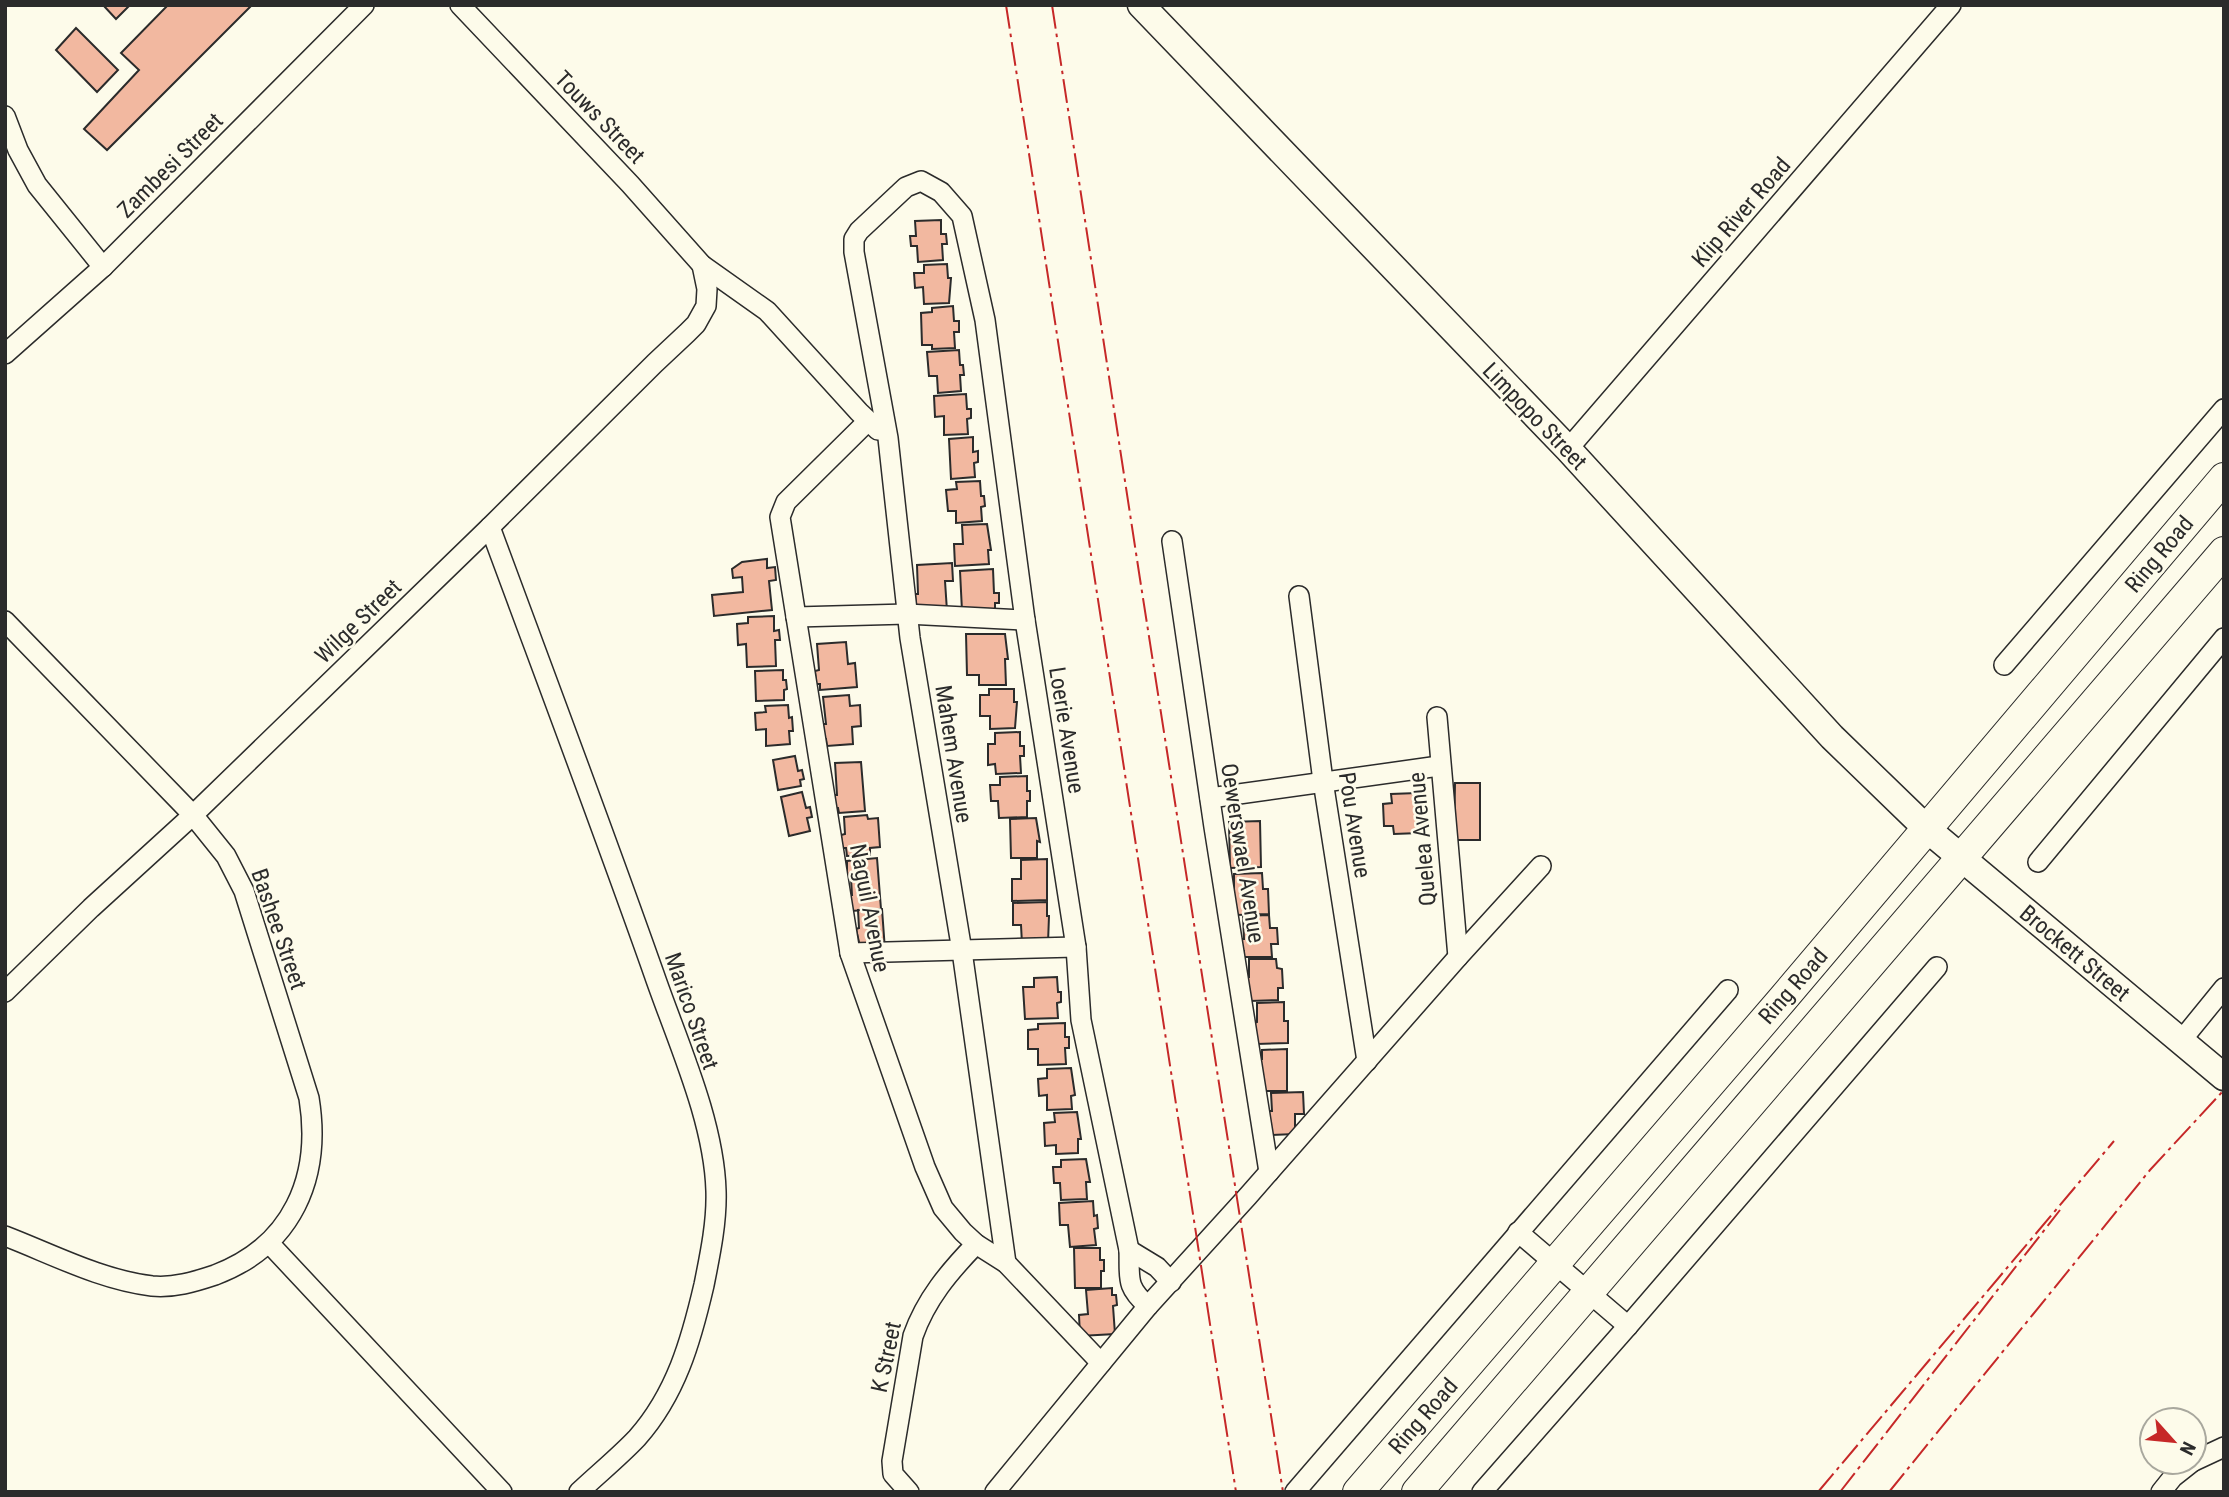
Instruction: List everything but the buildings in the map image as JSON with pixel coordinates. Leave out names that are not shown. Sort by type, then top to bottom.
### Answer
[{"type":"main road","name":"Ring Road","points":[[1358,1492],[1927,829],[2224,478]]},
{"type":"main road","name":"Ring Road","points":[[1418,1492],[2224,552]]},
{"type":"street","name":"Zambesi Street","points":[[5,354],[103,267],[364,5]]},
{"type":"street","name":"Touws Street","points":[[460,5],[630,184],[702,265],[767,312],[868,421],[888,438]]},
{"type":"street","name":"Limpopo Street","points":[[1141,5],[1568,449],[1832,737],[1927,829]]},
{"type":"street","name":"Klip River Road","points":[[1568,449],[1951,5]]},
{"type":"street","points":[[5,116],[18,150],[37,185],[103,267]]},
{"type":"street","name":"Loerie Avenue","points":[[854,252],[854,239],[859,231],[906,187],[917,182],[934,187],[955,205],[962,216],[985,320],[1025,620],[1076,947],[1081,1020],[1129,1250],[1130,1284],[1136,1297],[1148,1306]]},
{"type":"street","name":"Mahem Avenue","points":[[854,252],[888,438],[907,614],[962,951],[1006,1263]]},
{"type":"street","name":"Wilge Street","points":[[5,992],[491,527],[696,324],[706,306],[708,289],[702,265]]},
{"type":"street","name":"Ring Road","points":[[2004,665],[2224,409]]},
{"type":"street","name":"Naguil Avenue","points":[[868,421],[781,509],[782,537],[850,953],[935,1192],[953,1220],[976,1244],[1006,1263],[1101,1363]]},
{"type":"street","name":"Marico Street","points":[[491,527],[639,931],[704,1118],[716,1180],[715,1216],[707,1269],[692,1334],[676,1379],[661,1406],[638,1437],[579,1492]]},
{"type":"street","name":"Oewerswael Avenue","points":[[1172,541],[1269,1172]]},
{"type":"street","name":"Pou Avenue","points":[[1299,596],[1323,780],[1367,1061]]},
{"type":"street","points":[[796,617],[907,614],[1025,620]]},
{"type":"street","name":"Bashee Street","points":[[5,621],[193,815],[226,856],[244,891],[309,1098],[313,1132],[308,1173],[291,1214],[269,1243],[256,1255],[224,1271],[188,1284],[161,1286],[118,1280],[5,1236]]},
{"type":"street","points":[[2038,862],[2224,638]]},
{"type":"street","name":"Quelea Avenue","points":[[1437,717],[1439,766],[1458,957]]},
{"type":"street","points":[[1210,798],[1323,780],[1439,766]]},
{"type":"street","name":"Brockett Street","points":[[1927,829],[2224,1077]]},
{"type":"street","points":[[995,1492],[1148,1306],[1541,866]]},
{"type":"street","points":[[850,953],[1076,947]]},
{"type":"street","points":[[1482,1492],[1937,967]]},
{"type":"street","points":[[2180,1042],[2224,988]]},
{"type":"street","name":"Ring Road","points":[[1295,1492],[1728,990]]},
{"type":"street","points":[[1518,1232],[1628,1326]]},
{"type":"street","points":[[269,1243],[502,1492]]},
{"type":"street","name":"K Street","points":[[909,1492],[893,1474],[892,1461],[913,1336],[919,1317],[937,1287],[976,1244]]},
{"type":"street","points":[[1129,1250],[1157,1267],[1171,1282]]},
{"type":"street","points":[[2208,1454],[2224,1447]]},
{"type":"street","points":[[2161,1492],[2174,1476]]},
{"type":"power","points":[[1006,5],[1236,1492]]},
{"type":"power","points":[[1052,5],[1283,1492]]},
{"type":"power","points":[[1889,1492],[2150,1170],[2224,1090]]},
{"type":"power","points":[[1818,1492],[2114,1141]]},
{"type":"power","points":[[1840,1492],[2060,1210]]}]
